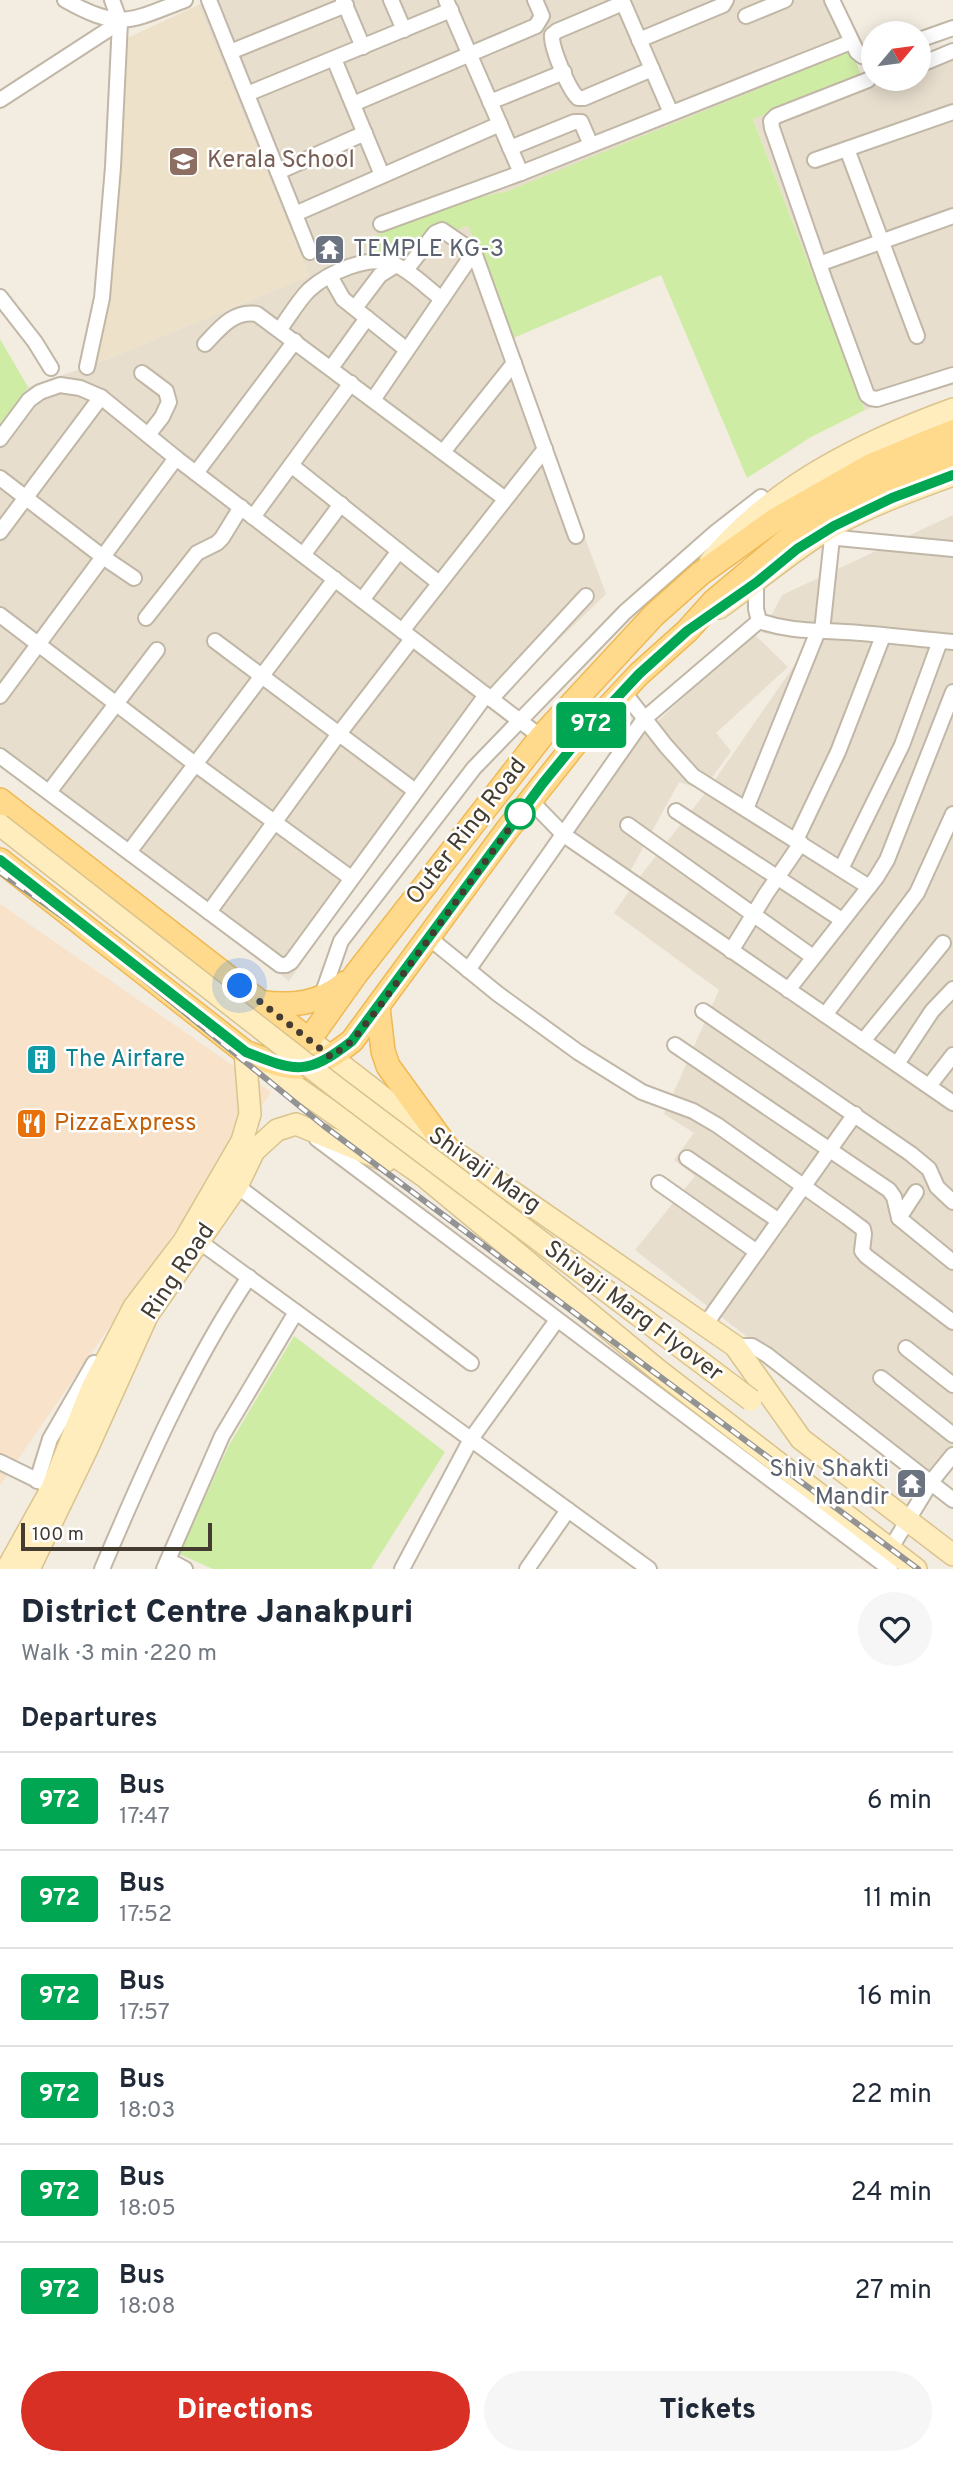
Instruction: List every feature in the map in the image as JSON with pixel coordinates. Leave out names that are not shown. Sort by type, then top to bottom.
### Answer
[{"type":"main road","name":"Outer Ring Road","points":[[700,574],[729,538],[766,505],[821,468],[866,445],[953,409]]},
{"type":"main road","name":"Outer Ring Road","points":[[356,974],[541,737],[654,615],[700,574],[775,520],[870,466],[953,432]]},
{"type":"main road","name":"Outer Ring Road","points":[[331,1057],[352,1041],[379,1007],[530,800],[583,734],[714,601],[794,534],[877,485],[953,453]]},
{"type":"main road","name":"Outer Ring Road","points":[[687,631],[757,582],[797,549],[825,537],[892,498],[953,475]]},
{"type":"main road","name":"Shivaji Marg","points":[[0,800],[446,1146],[735,1346],[801,1439],[953,1555]]},
{"type":"main road","name":"Shivaji Marg Flyover","points":[[0,825],[337,1088],[801,1439]]},
{"type":"main road","name":"Shivaji Marg","points":[[0,860],[246,1052],[425,1177],[885,1563],[916,1569]]},
{"type":"main road","points":[[192,1008],[197,1012],[211,1013],[226,1001],[228,982],[220,971]]},
{"type":"main road","points":[[259,1002],[294,1005],[321,998],[343,986],[356,974]]},
{"type":"main road","points":[[309,1040],[356,974]]},
{"type":"main road","points":[[296,1124],[425,1177],[440,1179],[451,1173],[453,1161],[446,1146],[388,1066],[383,1051],[379,1007]]},
{"type":"main road","points":[[246,1052],[280,1066],[302,1069],[331,1057]]},
{"type":"main road","name":"Ring Road","points":[[29,1569],[147,1316],[237,1186],[248,1146],[250,1094],[246,1052]]},
{"type":"main road","name":"Ring Road","points":[[7,1569],[44,1484],[134,1307],[184,1241],[248,1146],[277,1130],[296,1124]]},
{"type":"street","points":[[65,0],[105,19],[120,22],[136,19],[186,0]]},
{"type":"street","points":[[87,367],[102,298],[113,167],[120,22],[112,0]]},
{"type":"street","points":[[209,0],[310,252]]},
{"type":"street","points":[[391,0],[404,30]]},
{"type":"street","points":[[352,104],[536,26],[542,16],[535,0]]},
{"type":"street","points":[[639,40],[723,5],[726,0]]},
{"type":"street","points":[[746,16],[785,0]]},
{"type":"street","points":[[832,0],[851,42],[861,55]]},
{"type":"street","points":[[652,69],[584,98],[578,98],[551,41],[552,35],[623,2],[639,40],[652,69],[671,113]]},
{"type":"street","points":[[230,52],[345,3],[363,47]]},
{"type":"street","points":[[247,94],[404,30],[449,5],[521,173]]},
{"type":"street","points":[[0,100],[120,22]]},
{"type":"street","points":[[931,36],[953,28]]},
{"type":"street","points":[[381,224],[521,173],[851,42]]},
{"type":"street","points":[[931,60],[953,51]]},
{"type":"street","points":[[334,59],[382,175]]},
{"type":"street","points":[[490,102],[564,72]]},
{"type":"street","points":[[861,83],[776,116],[771,121],[863,390],[871,398],[886,397],[953,375]]},
{"type":"street","points":[[815,160],[953,112]]},
{"type":"street","points":[[510,148],[574,122],[581,122],[591,145]]},
{"type":"street","points":[[295,214],[500,124]]},
{"type":"street","points":[[278,172],[365,133]]},
{"type":"street","points":[[847,149],[918,336]]},
{"type":"street","points":[[819,264],[953,217]]},
{"type":"street","points":[[355,308],[380,275],[401,268],[435,233],[442,230],[474,252],[576,536]]},
{"type":"street","points":[[373,400],[474,252]]},
{"type":"street","points":[[280,330],[308,291],[330,276],[355,265],[382,261],[401,268],[442,299]]},
{"type":"street","points":[[330,276],[343,299],[407,350]]},
{"type":"street","points":[[0,297],[35,342],[51,368]]},
{"type":"street","points":[[205,344],[224,324],[246,312],[257,314],[505,498]]},
{"type":"street","points":[[331,368],[368,318]]},
{"type":"street","points":[[196,473],[295,341]]},
{"type":"street","points":[[443,452],[514,363]]},
{"type":"street","points":[[142,373],[166,391],[169,402],[162,417],[148,435]]},
{"type":"street","points":[[253,517],[351,383]]},
{"type":"street","points":[[0,439],[29,400],[40,392],[60,385],[80,387],[101,397],[176,458],[541,737]]},
{"type":"street","points":[[0,532],[101,397]]},
{"type":"street","points":[[209,912],[338,734],[407,635],[439,583],[545,449]]},
{"type":"street","points":[[0,696],[176,458]]},
{"type":"street","points":[[291,465],[439,583]]},
{"type":"street","points":[[0,478],[134,578]]},
{"type":"street","points":[[321,998],[341,940],[474,768],[625,612],[761,497]]},
{"type":"street","points":[[303,555],[341,505]]},
{"type":"street","points":[[146,618],[197,553],[222,538],[241,507]]},
{"type":"street","points":[[746,809],[820,631],[825,537],[953,549]]},
{"type":"street","points":[[362,600],[399,551]]},
{"type":"street","points":[[129,852],[335,579]]},
{"type":"street","points":[[757,582],[756,609],[759,621]]},
{"type":"street","points":[[0,755],[280,965],[286,965],[291,962],[414,790],[488,697],[586,597]]},
{"type":"street","points":[[0,615],[195,764],[351,878]]},
{"type":"street","points":[[759,621],[791,631],[947,642],[902,745],[841,869]]},
{"type":"street","points":[[468,970],[645,719],[759,621]]},
{"type":"street","points":[[731,951],[798,841],[838,752],[883,636]]},
{"type":"street","points":[[215,641],[414,790]]},
{"type":"street","points":[[49,792],[157,650]]},
{"type":"street","points":[[623,691],[693,776],[869,887]]},
{"type":"street","points":[[788,990],[887,860],[953,692]]},
{"type":"street","points":[[530,800],[564,835],[953,1103]]},
{"type":"street","points":[[676,811],[842,920]]},
{"type":"street","points":[[825,1015],[917,893],[953,814]]},
{"type":"street","points":[[628,825],[813,957]]},
{"type":"street","points":[[428,937],[578,1052],[642,1092],[694,1111],[804,1186],[863,1230],[862,1251],[866,1256],[953,1322]]},
{"type":"street","points":[[863,1041],[943,943]]},
{"type":"street","points":[[897,1064],[932,1011],[953,989]]},
{"type":"street","points":[[703,1011],[903,1148],[929,1169],[937,1187],[953,1202]]},
{"type":"street","points":[[676,1045],[889,1190],[894,1197],[899,1218],[953,1262]]},
{"type":"street","points":[[929,1086],[953,1055]]},
{"type":"street","points":[[705,1325],[855,1114]]},
{"type":"street","points":[[0,1462],[44,1484],[50,1438],[135,1293],[179,1237],[218,1174],[230,1143],[249,1118]]},
{"type":"street","points":[[296,1124],[885,1563],[907,1520],[931,1482],[953,1455]]},
{"type":"street","points":[[687,1158],[779,1221]]},
{"type":"street","points":[[659,1183],[758,1252]]},
{"type":"street","points":[[237,1186],[471,1363]]},
{"type":"street","points":[[899,1218],[916,1192]]},
{"type":"street","points":[[200,1242],[649,1569]]},
{"type":"street","points":[[102,1569],[149,1458],[211,1336],[249,1277]]},
{"type":"street","points":[[185,1569],[166,1565],[222,1436],[296,1312]]},
{"type":"street","points":[[402,1569],[471,1440],[557,1320]]},
{"type":"street","points":[[735,1346],[752,1346],[767,1355],[953,1500]]},
{"type":"street","points":[[906,1348],[953,1385]]},
{"type":"street","points":[[881,1378],[953,1435]]},
{"type":"street","points":[[527,1569],[568,1510]]},
{"type":"shaded area","points":[[211,0],[831,0],[861,75],[861,91],[931,91],[931,52],[953,45],[953,378],[865,410],[753,118],[508,191],[440,206],[372,258],[468,226],[606,594],[471,725],[289,981],[0,755],[0,424],[28,387],[95,364],[309,276],[198,5]]},
{"type":"shaded area","name":"Kerala School","points":[[198,5],[309,276],[95,364],[110,46]]},
{"type":"shaded area","points":[[953,515],[953,1449],[929,1478],[635,1250],[695,1176],[674,1160],[694,1133],[664,1114],[719,990],[614,913],[710,787],[814,637],[762,633],[782,595]]},
{"type":"shaded area","points":[[753,633],[788,667],[716,733],[731,751],[703,790],[679,782],[627,877],[571,836],[644,734]]},
{"type":"shaded area","points":[[0,904],[271,1092],[1,1484],[0,1483]]},
{"type":"green space","points":[[851,51],[861,75],[753,119],[865,410],[811,437],[747,478],[661,275],[511,339],[468,226],[372,258],[365,241],[440,206],[508,191]]},
{"type":"green space","points":[[0,339],[28,387],[0,424]]},
{"type":"green space","points":[[294,1336],[445,1452],[371,1569],[213,1569],[179,1554],[229,1445]]},
{"type":"railway","points":[[0,872],[96,940],[324,1126],[918,1569]]},
{"type":"bus line","name":"972","points":[[0,860],[246,1052],[280,1066],[302,1069],[320,1063],[352,1041],[543,783],[583,734],[639,674],[687,631],[757,582],[797,549],[834,526],[892,498],[953,475]]},
{"type":"place","name":"Kerala School","points":[[184,161]]},
{"type":"place","name":"TEMPLE KG-3","points":[[330,250]]},
{"type":"place","name":"The Airfare","points":[[42,1060]]},
{"type":"place","name":"PizzaExpress","points":[[31,1124]]},
{"type":"place","name":"Shiv Shakti Mandir","points":[[912,1484]]},
{"type":"route","points":[[240,986],[331,1057],[352,1041],[379,1007],[418,950],[520,814]]}]
